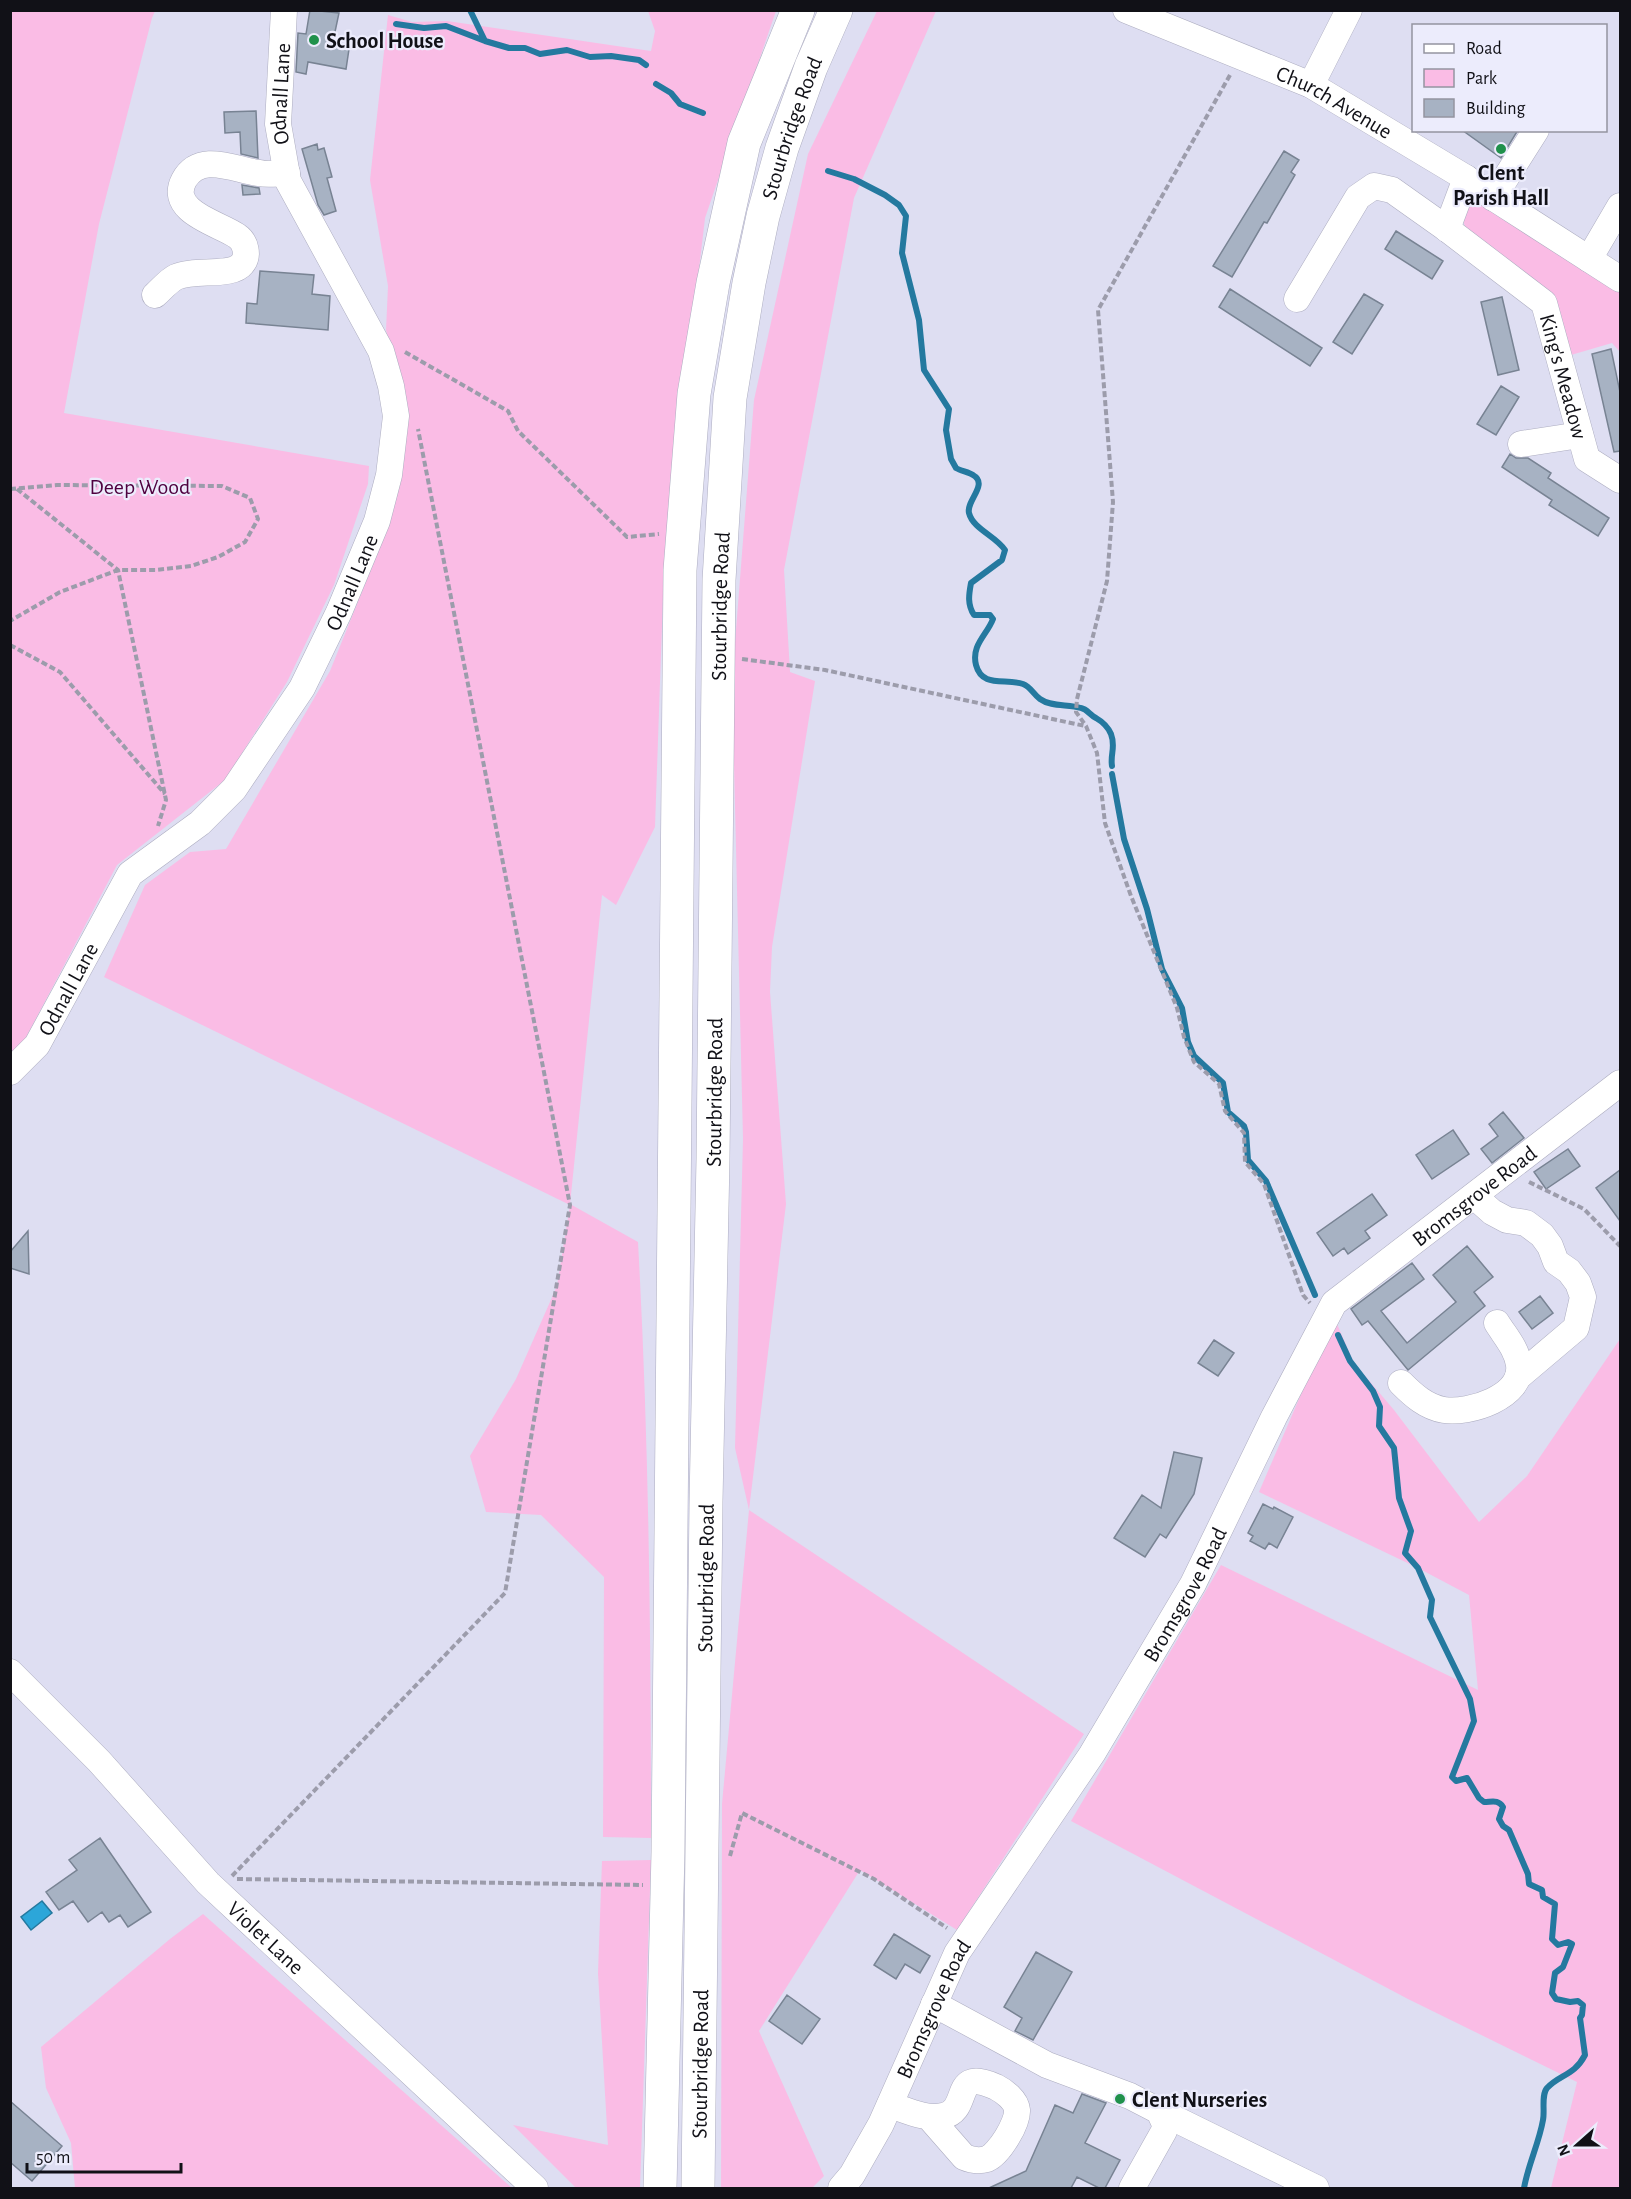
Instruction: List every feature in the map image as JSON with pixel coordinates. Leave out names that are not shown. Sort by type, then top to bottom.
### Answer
[{"type":"highway","name":"Stourbridge Road","points":[[660,2188],[667,1885],[680,570],[694,394],[713,283],[744,143],[798,10]]},
{"type":"highway","name":"Stourbridge Road","points":[[698,2188],[719,603],[730,409],[749,283],[763,216],[782,148],[811,67],[836,10]]},
{"type":"street","name":"Odnall Lane","points":[[10,1072],[37,1045],[130,874],[200,823],[234,789],[302,688],[339,612],[377,521],[389,475],[396,416],[391,386],[381,351],[288,181],[278,124],[284,10]]},
{"type":"street","name":"Church Avenue","points":[[1126,10],[1311,85],[1466,178],[1493,198],[1620,279]]},
{"type":"street","points":[[1311,85],[1349,10]]},
{"type":"street","points":[[1493,198],[1535,132]]},
{"type":"street","points":[[155,295],[177,277],[193,272],[226,272],[236,268],[243,263],[246,254],[245,243],[238,236],[208,223],[194,214],[187,206],[181,190],[182,183],[188,174],[205,165],[216,164],[262,174],[287,173]]},
{"type":"street","points":[[1447,229],[1466,178]]},
{"type":"street","name":"King's Meadow","points":[[1297,299],[1358,197],[1374,186],[1392,190],[1544,303],[1587,459],[1620,480]]},
{"type":"street","points":[[1589,259],[1620,206]]},
{"type":"street","points":[[1521,444],[1580,435]]},
{"type":"street","name":"Bromsgrove Road","points":[[841,2188],[852,2175],[890,2104],[957,1953],[1092,1754],[1193,1584],[1274,1417],[1334,1303],[1620,1083]]},
{"type":"street","points":[[1401,1383],[1414,1396],[1431,1406],[1445,1410],[1464,1410],[1482,1406],[1509,1390],[1518,1377],[1576,1328],[1583,1297],[1578,1283],[1569,1271],[1556,1262],[1550,1246],[1542,1235],[1526,1223],[1507,1220],[1492,1212],[1474,1196]]},
{"type":"street","points":[[1497,1323],[1511,1344],[1519,1364],[1518,1377]]},
{"type":"street","name":"Violet Lane","points":[[10,1672],[99,1761],[208,1883],[535,2188]]},
{"type":"street","points":[[934,2004],[1047,2064],[1130,2096],[1316,2188]]},
{"type":"street","points":[[890,2104],[929,2117]]},
{"type":"street","points":[[1132,2188],[1164,2131],[1165,2124],[1159,2111]]},
{"type":"path","points":[[1240,56],[1098,310],[1113,501],[1107,581],[1077,699],[1076,712],[1086,726],[1097,753],[1105,824],[1131,896],[1177,1008],[1184,1037],[1194,1062],[1219,1084],[1225,1111],[1244,1133],[1245,1162],[1264,1184],[1303,1295],[1317,1310],[1323,1323]]},
{"type":"path","points":[[403,352],[405,364]]},
{"type":"path","points":[[417,421],[570,1204],[505,1593],[230,1878],[667,1885]]},
{"type":"path","points":[[10,489],[57,485],[222,486],[250,498],[258,519],[245,542],[218,557],[192,566],[156,570],[118,570],[60,592],[10,621]]},
{"type":"path","points":[[17,489],[118,570],[166,800],[146,863]]},
{"type":"path","points":[[10,645],[60,672],[165,795]]},
{"type":"path","points":[[1506,1170],[1584,1209],[1620,1246]]},
{"type":"path","points":[[728,1863],[742,1813],[874,1879],[966,1940]]},
{"type":"green space","name":"Deep Wood","points":[[10,11],[155,11],[99,224],[64,413],[369,466],[368,484],[334,585],[287,682],[225,780],[117,865],[21,1047],[11,1054]]},
{"type":"green space","points":[[648,11],[776,11],[705,218],[664,567],[655,827],[616,905],[602,895],[570,1204],[638,1242],[649,1540],[651,1838],[603,1837],[604,1577],[541,1515],[486,1512],[470,1456],[516,1379],[557,1286],[570,1205],[104,977],[145,885],[190,852],[226,849],[330,671],[378,552],[404,455],[405,406],[386,330],[388,286],[370,180],[388,15],[412,22],[447,21],[651,51],[655,31]]},
{"type":"green space","points":[[877,11],[936,11],[854,198],[784,570],[790,672],[815,681],[772,947],[770,992],[786,1204],[749,1510],[735,1448],[743,1139],[732,681],[754,400],[808,154]]},
{"type":"green space","points":[[1471,205],[1486,205],[1620,292],[1620,352],[1612,343],[1571,355],[1552,293],[1466,230],[1462,216]]},
{"type":"green space","points":[[1337,1324],[1354,1363],[1394,1410],[1479,1522],[1527,1476],[1620,1339],[1620,2188],[1551,2188],[1577,2082],[1408,1999],[1071,1821],[1221,1565],[1478,1690],[1469,1595],[1259,1492],[1308,1378]]},
{"type":"green space","points":[[749,1510],[1084,1734],[957,1930],[860,1870],[759,2031],[824,2176],[812,2188],[721,2188],[722,1804]]},
{"type":"green space","points":[[651,1860],[640,2188],[576,2188],[513,2125],[608,2145],[598,1973],[602,1861]]},
{"type":"green space","points":[[203,1914],[512,2188],[75,2188],[71,2143],[46,2088],[41,2047]]},
{"type":"water","points":[[42,1901],[52,1913],[31,1930],[21,1917]]},
{"type":"building","name":"School House","points":[[310,10],[339,13],[332,46],[349,49],[346,69],[308,62],[306,74],[296,72],[298,33],[306,34]]},
{"type":"building","points":[[256,111],[258,158],[241,154],[240,132],[225,133],[224,112]]},
{"type":"building","name":"Clent Parish Hall","points":[[1465,132],[1517,132],[1501,158]]},
{"type":"building","points":[[317,144],[318,150],[324,148],[332,177],[327,178],[336,211],[324,215],[318,205],[302,149]]},
{"type":"building","points":[[1284,151],[1299,160],[1291,172],[1295,175],[1232,277],[1213,266]]},
{"type":"building","points":[[242,185],[259,188],[260,194],[243,195]]},
{"type":"building","points":[[1396,231],[1443,261],[1432,279],[1385,249]]},
{"type":"building","points":[[260,271],[314,275],[312,294],[330,296],[328,330],[246,323],[247,303],[257,304]]},
{"type":"building","points":[[1230,289],[1322,348],[1310,366],[1219,307]]},
{"type":"building","points":[[1364,294],[1383,305],[1352,354],[1333,342]]},
{"type":"building","points":[[1502,297],[1519,370],[1498,375],[1481,302]]},
{"type":"building","points":[[1611,349],[1620,392],[1620,451],[1614,452],[1592,354]]},
{"type":"building","points":[[1501,386],[1519,397],[1496,435],[1477,424]]},
{"type":"building","points":[[1510,454],[1516,458],[1528,458],[1551,473],[1548,478],[1609,518],[1598,536],[1549,505],[1552,500],[1502,467]]},
{"type":"building","points":[[1503,1112],[1524,1138],[1492,1163],[1481,1149],[1498,1136],[1489,1124]]},
{"type":"building","points":[[1453,1130],[1469,1154],[1432,1179],[1416,1155]]},
{"type":"building","points":[[1568,1149],[1580,1166],[1546,1189],[1534,1172]]},
{"type":"building","points":[[1620,1170],[1620,1221],[1596,1188]]},
{"type":"building","points":[[1372,1194],[1387,1215],[1365,1231],[1370,1238],[1348,1254],[1344,1248],[1333,1256],[1317,1233]]},
{"type":"building","points":[[28,1231],[29,1274],[10,1268],[10,1252]]},
{"type":"building","points":[[1467,1246],[1493,1277],[1474,1292],[1485,1306],[1408,1370],[1368,1321],[1362,1325],[1351,1309],[1412,1263],[1424,1279],[1381,1311],[1407,1343],[1456,1302],[1433,1275]]},
{"type":"building","points":[[1540,1296],[1553,1313],[1532,1329],[1519,1312]]},
{"type":"building","points":[[1214,1340],[1234,1353],[1218,1376],[1198,1363]]},
{"type":"building","points":[[1174,1452],[1202,1458],[1194,1494],[1166,1538],[1160,1534],[1145,1557],[1114,1538],[1142,1495],[1161,1508]]},
{"type":"building","points":[[1263,1504],[1293,1517],[1277,1548],[1269,1543],[1265,1549],[1250,1541],[1253,1536],[1248,1533]]},
{"type":"building","points":[[100,1838],[151,1912],[128,1927],[120,1915],[109,1922],[102,1912],[88,1922],[73,1901],[59,1910],[46,1892],[77,1870],[69,1860]]},
{"type":"building","points":[[894,1934],[930,1956],[920,1973],[905,1964],[896,1979],[874,1965]]},
{"type":"building","points":[[1036,1952],[1072,1972],[1033,2040],[1015,2031],[1022,2018],[1004,2007]]},
{"type":"building","points":[[787,1995],[820,2019],[802,2044],[769,2021]]},
{"type":"building","points":[[1082,2094],[1106,2103],[1085,2143],[1120,2160],[1105,2188],[1099,2188],[1077,2177],[1071,2188],[989,2188],[1026,2171],[1055,2105],[1073,2113]]},
{"type":"building","points":[[10,2101],[62,2146],[32,2181],[10,2162]]},
{"type":"waterway","points":[[470,10],[485,41]]},
{"type":"waterway","points":[[396,24],[424,28],[446,26],[485,41],[509,48],[525,48],[540,54],[567,50],[590,57],[611,56],[639,60],[646,65]]},
{"type":"waterway","points":[[656,84],[671,93],[680,104],[703,113]]},
{"type":"waterway","points":[[828,171],[854,179],[885,195],[899,205],[906,216],[902,253],[919,320],[924,370],[949,409],[946,430],[951,459],[956,468],[973,475],[979,483],[969,508],[971,519],[1005,550],[1002,560],[971,583],[969,603],[974,615],[990,615],[993,619],[976,652],[976,665],[979,672],[989,680],[1023,684],[1044,702],[1085,710],[1103,723],[1111,734],[1112,766]]},
{"type":"waterway","points":[[1112,774],[1124,839],[1147,909],[1162,969],[1182,1008],[1188,1042],[1194,1056],[1223,1083],[1228,1112],[1244,1126],[1246,1132],[1248,1160],[1266,1181],[1315,1295]]},
{"type":"waterway","points":[[1338,1335],[1350,1361],[1373,1391],[1380,1407],[1379,1426],[1394,1448],[1399,1498],[1411,1531],[1405,1553],[1418,1568],[1432,1600],[1430,1617],[1470,1699],[1474,1721],[1452,1777],[1456,1781],[1467,1778],[1484,1802],[1492,1801],[1501,1804],[1503,1807],[1499,1819],[1509,1830],[1528,1874],[1529,1884],[1542,1890],[1543,1897],[1555,1904],[1552,1939],[1558,1945],[1568,1942],[1572,1944],[1563,1967],[1555,1973],[1552,1993],[1556,1999],[1578,2001],[1583,2005],[1580,2018],[1585,2055],[1572,2071],[1552,2083],[1545,2091],[1544,2116],[1524,2188]]},
{"type":"place","name":"School House","points":[[314,40]]},
{"type":"place","name":"Clent Parish Hall","points":[[1501,149]]},
{"type":"place","name":"Clent Nurseries","points":[[1120,2099]]}]
